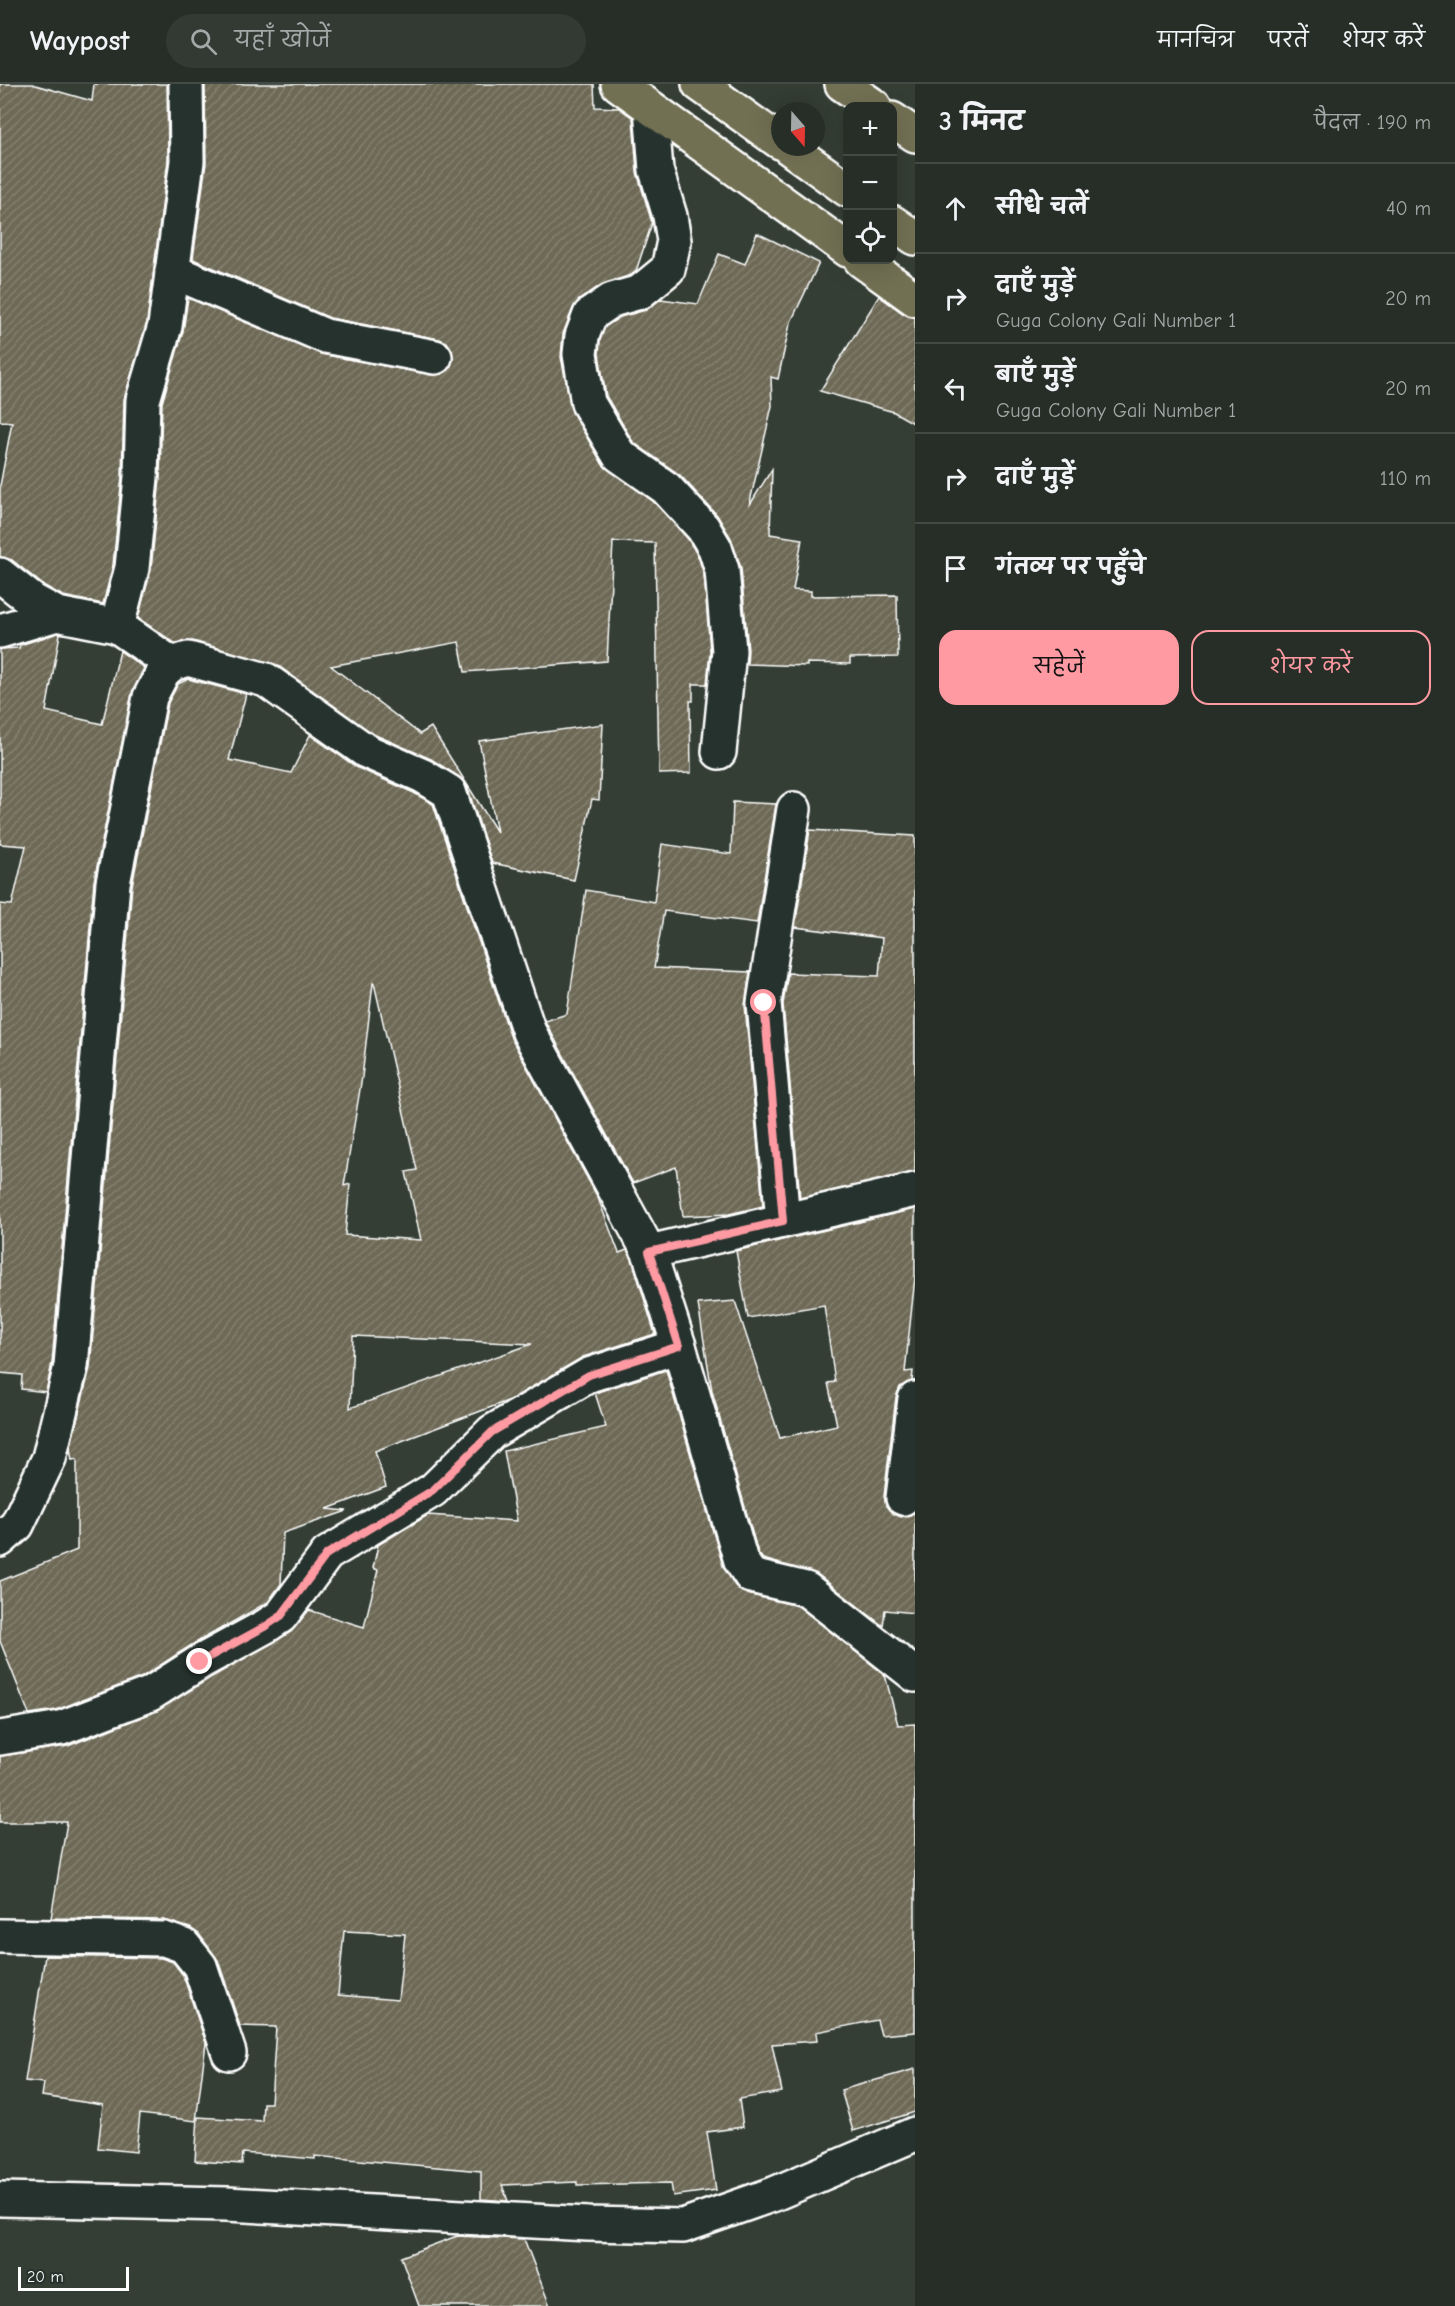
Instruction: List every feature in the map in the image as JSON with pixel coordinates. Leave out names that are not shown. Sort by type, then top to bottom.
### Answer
[{"type":"main road","points":[[618,84],[843,246]]},
{"type":"main road","points":[[699,84],[771,136]]},
{"type":"main road","points":[[842,84],[868,102]]},
{"type":"main road","points":[[897,122],[915,135]]},
{"type":"main road","points":[[801,156],[843,186]]},
{"type":"main road","points":[[897,225],[915,238]]},
{"type":"main road","points":[[867,264],[915,299]]},
{"type":"street","points":[[117,626],[132,568],[141,477],[143,400],[165,326],[187,161],[186,84]]},
{"type":"street","points":[[651,108],[656,170],[670,216],[674,241],[668,269],[640,292],[612,300],[590,315],[582,336],[580,354],[588,403],[619,455],[666,488],[703,528],[715,548],[722,570],[729,651],[719,752]]},
{"type":"street","points":[[172,271],[324,336],[435,357]]},
{"type":"street","points":[[0,575],[33,600],[57,614],[117,626],[172,664]]},
{"type":"street","points":[[0,631],[57,614]]},
{"type":"street","points":[[0,1540],[17,1525],[48,1458],[71,1366],[113,883],[150,697],[164,672],[172,664],[188,659],[267,680],[366,751],[423,776],[449,792],[529,1032],[649,1252],[679,1346],[741,1561],[751,1576],[806,1588],[915,1675]]},
{"type":"street","points":[[783,1221],[764,1003],[794,809]]},
{"type":"street","points":[[649,1252],[915,1190]]},
{"type":"street","points":[[0,1738],[61,1728],[150,1694],[209,1656],[281,1616],[327,1554],[433,1490],[492,1432],[589,1375],[679,1346]]},
{"type":"street","points":[[903,1498],[915,1399]]},
{"type":"street","points":[[0,1936],[164,1939],[184,1946],[200,1966],[229,2053]]},
{"type":"street","points":[[1,2199],[227,2204],[588,2224],[683,2226],[774,2194],[915,2134]]},
{"type":"building","points":[[0,84],[32,84],[92,101],[94,84],[167,84],[168,160],[147,322],[124,399],[122,476],[113,565],[103,604],[63,596],[43,585],[12,560],[0,557],[0,486],[12,422],[0,421]]},
{"type":"building","points":[[205,84],[594,84],[595,107],[619,108],[633,118],[637,172],[652,223],[636,271],[631,275],[601,285],[579,300],[573,308],[563,334],[561,357],[572,412],[603,465],[654,502],[688,539],[698,556],[704,574],[710,651],[707,684],[693,684],[693,701],[690,701],[691,773],[659,774],[655,543],[613,542],[607,661],[465,672],[459,642],[331,666],[420,734],[431,727],[497,832],[479,741],[603,724],[599,800],[592,799],[574,880],[492,863],[467,786],[459,777],[431,759],[375,735],[277,665],[193,641],[175,643],[138,618],[151,570],[160,479],[162,403],[183,331],[188,298],[321,354],[432,375],[442,374],[449,370],[453,360],[452,350],[447,342],[330,318],[193,259],[206,163]]},
{"type":"building","points":[[757,233],[819,263],[790,324],[778,379],[771,377],[772,406],[749,506],[772,469],[770,534],[802,539],[793,590],[811,591],[811,596],[897,595],[898,657],[850,658],[850,664],[807,663],[807,666],[747,664],[748,650],[741,568],[731,538],[717,515],[680,475],[633,442],[606,396],[599,354],[600,340],[605,327],[620,317],[646,310],[661,299],[698,304],[719,254],[745,264]]},
{"type":"building","points":[[879,296],[904,314],[915,317],[915,424],[894,412],[820,391]]},
{"type":"building","points":[[60,634],[46,711],[102,724],[120,651],[144,668],[132,693],[94,881],[52,1363],[46,1392],[21,1389],[22,1375],[0,1373],[0,904],[12,905],[26,846],[0,844],[0,649],[19,648],[20,645]]},
{"type":"building","points":[[188,679],[246,694],[229,760],[291,773],[310,735],[358,768],[433,804],[511,1038],[598,1198],[619,1253],[627,1250],[632,1259],[655,1334],[583,1357],[510,1400],[375,1451],[386,1487],[327,1509],[347,1511],[283,1533],[281,1584],[268,1602],[190,1646],[142,1677],[56,1710],[29,1714],[0,1641],[0,1581],[77,1550],[77,1459],[72,1460],[70,1449],[90,1368],[132,886],[168,703],[178,684]],"holes":[[[373,983],[417,1170],[406,1172],[421,1240],[345,1235],[350,1184],[344,1186],[362,1077]],[[353,1336],[532,1344],[350,1408]]]},
{"type":"building","points":[[733,802],[776,804],[757,923],[664,911],[654,968],[750,972],[745,1005],[763,1206],[729,1214],[683,1216],[676,1167],[633,1183],[545,1021],[567,1014],[586,890],[654,902],[662,844],[731,854]]},
{"type":"building","points":[[810,830],[915,836],[915,1172],[800,1198],[783,1004],[788,973],[879,976],[882,938],[795,927]]},
{"type":"building","points":[[915,1209],[915,1277],[905,1372],[913,1371],[912,1381],[900,1387],[896,1397],[884,1496],[886,1506],[892,1513],[901,1517],[915,1512],[915,1613],[885,1610],[883,1626],[817,1574],[763,1559],[758,1553],[712,1391],[698,1304],[735,1301],[780,1438],[837,1425],[828,1383],[835,1382],[824,1305],[748,1318],[736,1251]]},
{"type":"building","points":[[666,1370],[723,1566],[735,1586],[747,1594],[798,1606],[885,1675],[898,1725],[915,1724],[915,2032],[881,2035],[877,2020],[816,2032],[817,2041],[772,2044],[782,2092],[739,2099],[743,2127],[707,2132],[716,2190],[673,2196],[671,2183],[577,2185],[577,2182],[502,2185],[508,2201],[481,2199],[481,2171],[315,2156],[315,2159],[243,2153],[242,2164],[195,2161],[198,2117],[262,2121],[263,2103],[271,2103],[276,2027],[240,2026],[218,1960],[199,1934],[190,1928],[164,1920],[51,1918],[67,1822],[0,1822],[0,1756],[68,1746],[157,1711],[291,1632],[309,1610],[364,1627],[378,1570],[373,1568],[378,1545],[428,1515],[517,1521],[504,1451],[606,1427],[595,1393]],"holes":[[[344,1931],[405,1934],[398,2000],[338,1995]]]},
{"type":"building","points":[[45,1956],[161,1958],[173,1962],[183,1975],[206,2043],[196,2121],[140,2114],[136,2152],[98,2148],[103,2105],[42,2096],[44,2083],[25,2081]]},
{"type":"building","points":[[915,2069],[915,2112],[853,2131],[841,2090]]},
{"type":"building","points":[[457,2236],[524,2239],[550,2306],[419,2306],[401,2257]]},
{"type":"route","points":[[200,1662],[281,1616],[327,1554],[433,1490],[492,1432],[589,1375],[679,1346],[649,1252],[783,1221],[764,1003]]}]
